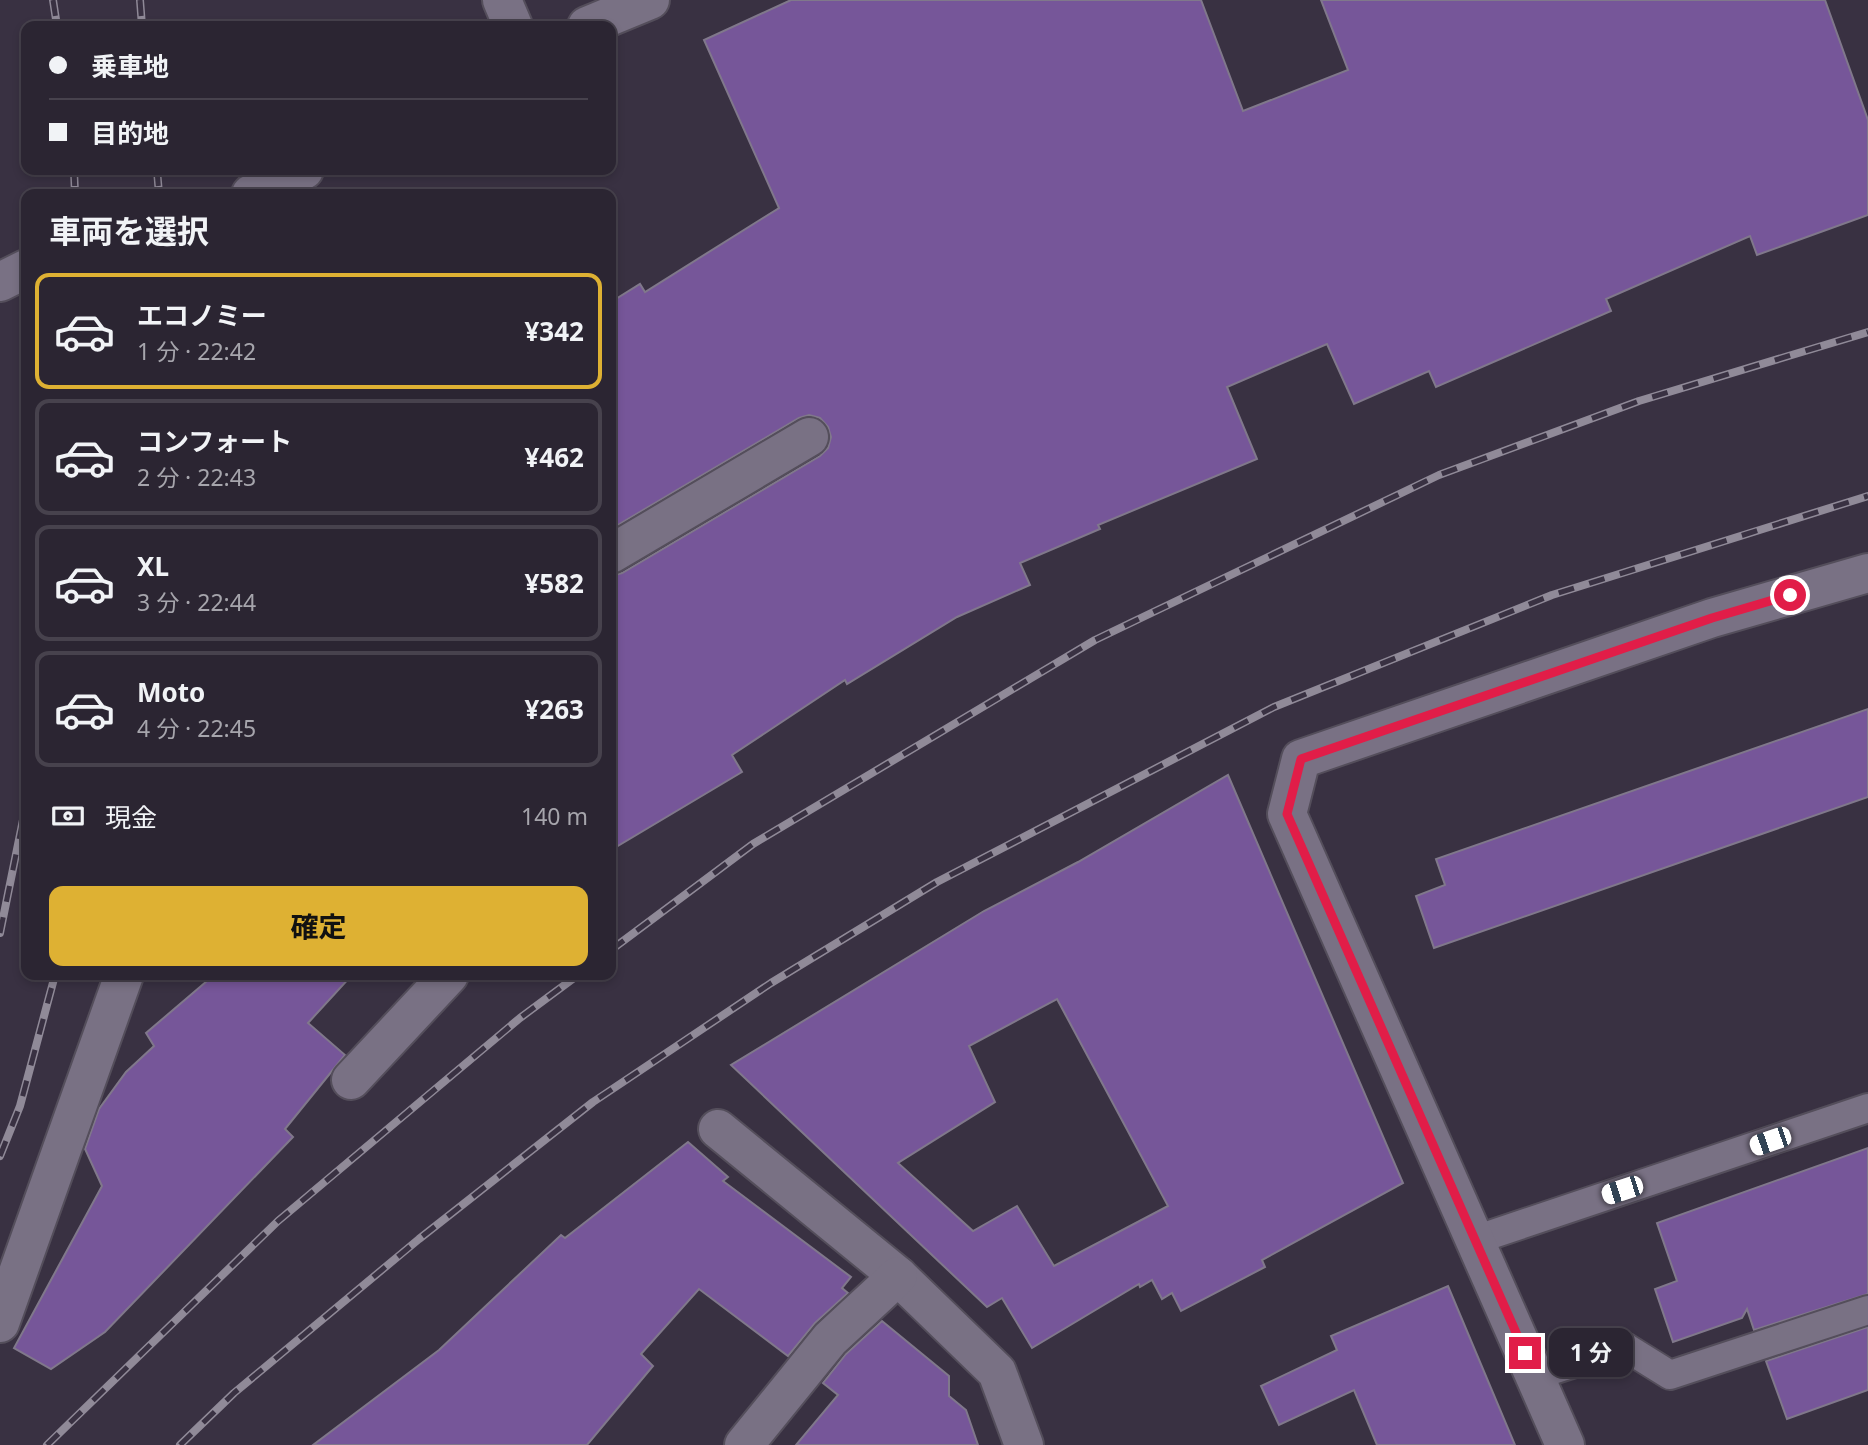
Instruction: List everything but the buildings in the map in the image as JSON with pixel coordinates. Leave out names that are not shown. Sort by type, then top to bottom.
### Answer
[{"type":"street","points":[[502,0],[511,21]]},
{"type":"street","points":[[599,21],[650,0]]},
{"type":"street","points":[[268,189],[294,175]]},
{"type":"street","points":[[0,282],[21,272]]},
{"type":"street","points":[[616,551],[809,438]]},
{"type":"street","points":[[1565,1445],[1287,814],[1301,759],[1712,618],[1868,573]]},
{"type":"street","points":[[0,1323],[122,980]]},
{"type":"street","points":[[351,1080],[444,980]]},
{"type":"street","points":[[718,1129],[898,1276],[998,1372],[1024,1445]]},
{"type":"street","points":[[744,1445],[830,1339],[898,1276]]},
{"type":"lane","points":[[1475,1240],[1868,1108]]},
{"type":"lane","points":[[1534,1376],[1625,1347],[1670,1375],[1868,1310]]},
{"type":"railway","points":[[53,0],[56,21]]},
{"type":"railway","points":[[140,0],[142,21]]},
{"type":"railway","points":[[74,175],[75,189]]},
{"type":"railway","points":[[157,175],[159,189]]},
{"type":"railway","points":[[616,946],[753,844],[1095,640],[1439,475],[1639,401],[1868,332]]},
{"type":"railway","points":[[180,1445],[234,1393],[419,1239],[593,1102],[771,983],[937,882],[1274,707],[1552,595],[1868,496]]},
{"type":"railway","points":[[0,933],[21,830]]},
{"type":"railway","points":[[0,1156],[20,1106],[54,980]]},
{"type":"railway","points":[[47,1445],[278,1221],[520,1018],[571,980]]},
{"type":"route","points":[[1525,1353],[1287,814],[1301,759],[1712,618],[1790,595]]}]
